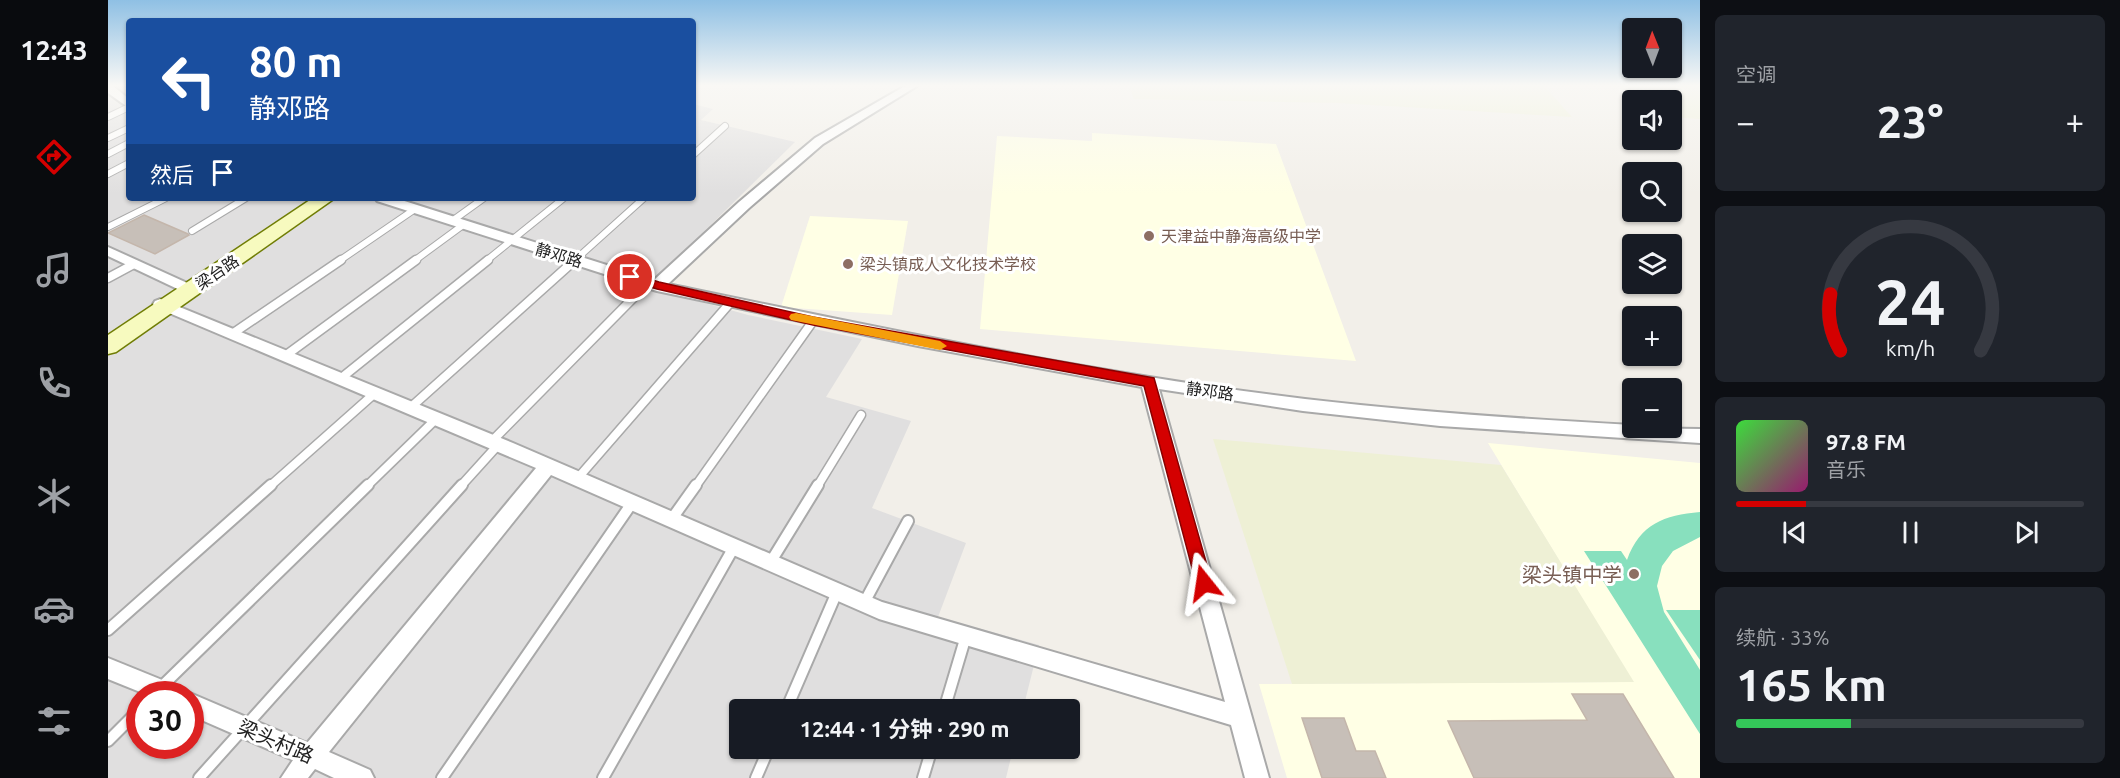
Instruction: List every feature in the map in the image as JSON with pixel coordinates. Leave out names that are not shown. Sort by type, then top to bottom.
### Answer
[{"type":"main road","name":"梁台路","points":[[188,289],[313,201]]},
{"type":"main road","name":"梁台路","points":[[108,346],[188,289],[321,201]]},
{"type":"main road","name":"梁台路","points":[[108,338],[163,306]]},
{"type":"street","points":[[652,284],[819,141],[851,122]]},
{"type":"street","name":"静邓路","points":[[407,204],[512,241],[652,284],[730,303],[813,321],[1149,382],[1303,405],[1440,420],[1700,436]]},
{"type":"street","points":[[108,251],[188,289]]},
{"type":"street","points":[[163,306],[495,443],[879,610],[1240,717]]},
{"type":"street","points":[[1149,382],[1257,778]]},
{"type":"street","points":[[293,778],[548,466]]},
{"type":"street","points":[[108,668],[136,681]]},
{"type":"street","name":"梁头村路","points":[[204,710],[362,778]]},
{"type":"lane","points":[[696,152],[725,126]]},
{"type":"lane","points":[[108,138],[126,129]]},
{"type":"lane","points":[[108,154],[126,145]]},
{"type":"lane","points":[[108,174],[126,165]]},
{"type":"lane","points":[[108,226],[160,201]]},
{"type":"lane","points":[[192,231],[241,201]]},
{"type":"lane","points":[[285,356],[457,223],[480,201]]},
{"type":"lane","points":[[340,379],[560,201]]},
{"type":"lane","points":[[410,408],[641,201]]},
{"type":"lane","points":[[232,334],[407,204]]},
{"type":"lane","points":[[108,278],[134,264]]},
{"type":"lane","points":[[199,778],[495,443],[652,284]]},
{"type":"lane","points":[[577,479],[730,303]]},
{"type":"lane","points":[[671,520],[813,321]]},
{"type":"lane","points":[[108,630],[375,393]]},
{"type":"lane","points":[[770,562],[861,415]]},
{"type":"lane","points":[[173,681],[436,419]]},
{"type":"lane","points":[[442,778],[632,503]]},
{"type":"lane","points":[[864,603],[908,521]]},
{"type":"lane","points":[[603,778],[734,547]]},
{"type":"lane","points":[[791,699],[837,592]]},
{"type":"lane","points":[[947,699],[966,636]]},
{"type":"lane","points":[[108,741],[126,723]]},
{"type":"lane","points":[[756,778],[764,759]]},
{"type":"lane","points":[[923,778],[929,759]]},
{"type":"shaded area","points":[[108,122],[126,122],[126,201],[696,201],[696,122],[711,122],[795,142],[666,269],[651,288],[748,315],[862,339],[826,397],[911,421],[872,508],[966,543],[938,617],[1039,645],[1026,699],[729,699],[729,759],[1011,759],[1006,778],[108,778]]},
{"type":"shaded area","name":"天津益中静海高级中学","points":[[1092,133],[1276,144],[1356,361],[980,329],[997,136],[1092,141]]},
{"type":"shaded area","name":"梁头镇成人文化技术学校","points":[[810,216],[908,221],[892,315],[781,307]]},
{"type":"shaded area","points":[[1213,439],[1501,465],[1634,682],[1292,684]]},
{"type":"shaded area","name":"梁头镇中学","points":[[1488,443],[1700,463],[1700,778],[1287,778],[1259,684],[1633,682]]},
{"type":"green space","points":[[1700,512],[1700,537],[1673,551],[1662,566],[1657,586],[1664,612],[1700,670],[1700,734],[1584,551],[1621,551],[1627,560],[1639,538],[1655,524],[1675,516]]},
{"type":"green space","points":[[1666,610],[1700,610],[1700,660]]},
{"type":"building","points":[[144,215],[189,235],[155,254],[108,233]]},
{"type":"building","points":[[1572,694],[1623,694],[1674,778],[1474,778],[1448,721],[1587,720]]},
{"type":"building","points":[[1302,718],[1344,718],[1356,751],[1375,751],[1386,778],[1322,778]]},
{"type":"slow traffic","points":[[796,317],[940,346]]},
{"type":"place","name":"天津益中静海高级中学","points":[[1149,236]]},
{"type":"place","name":"梁头镇成人文化技术学校","points":[[848,264]]},
{"type":"place","name":"梁头镇中学","points":[[1634,574]]},
{"type":"route","points":[[630,277],[657,286],[813,321],[1149,382],[1204,583]]}]
